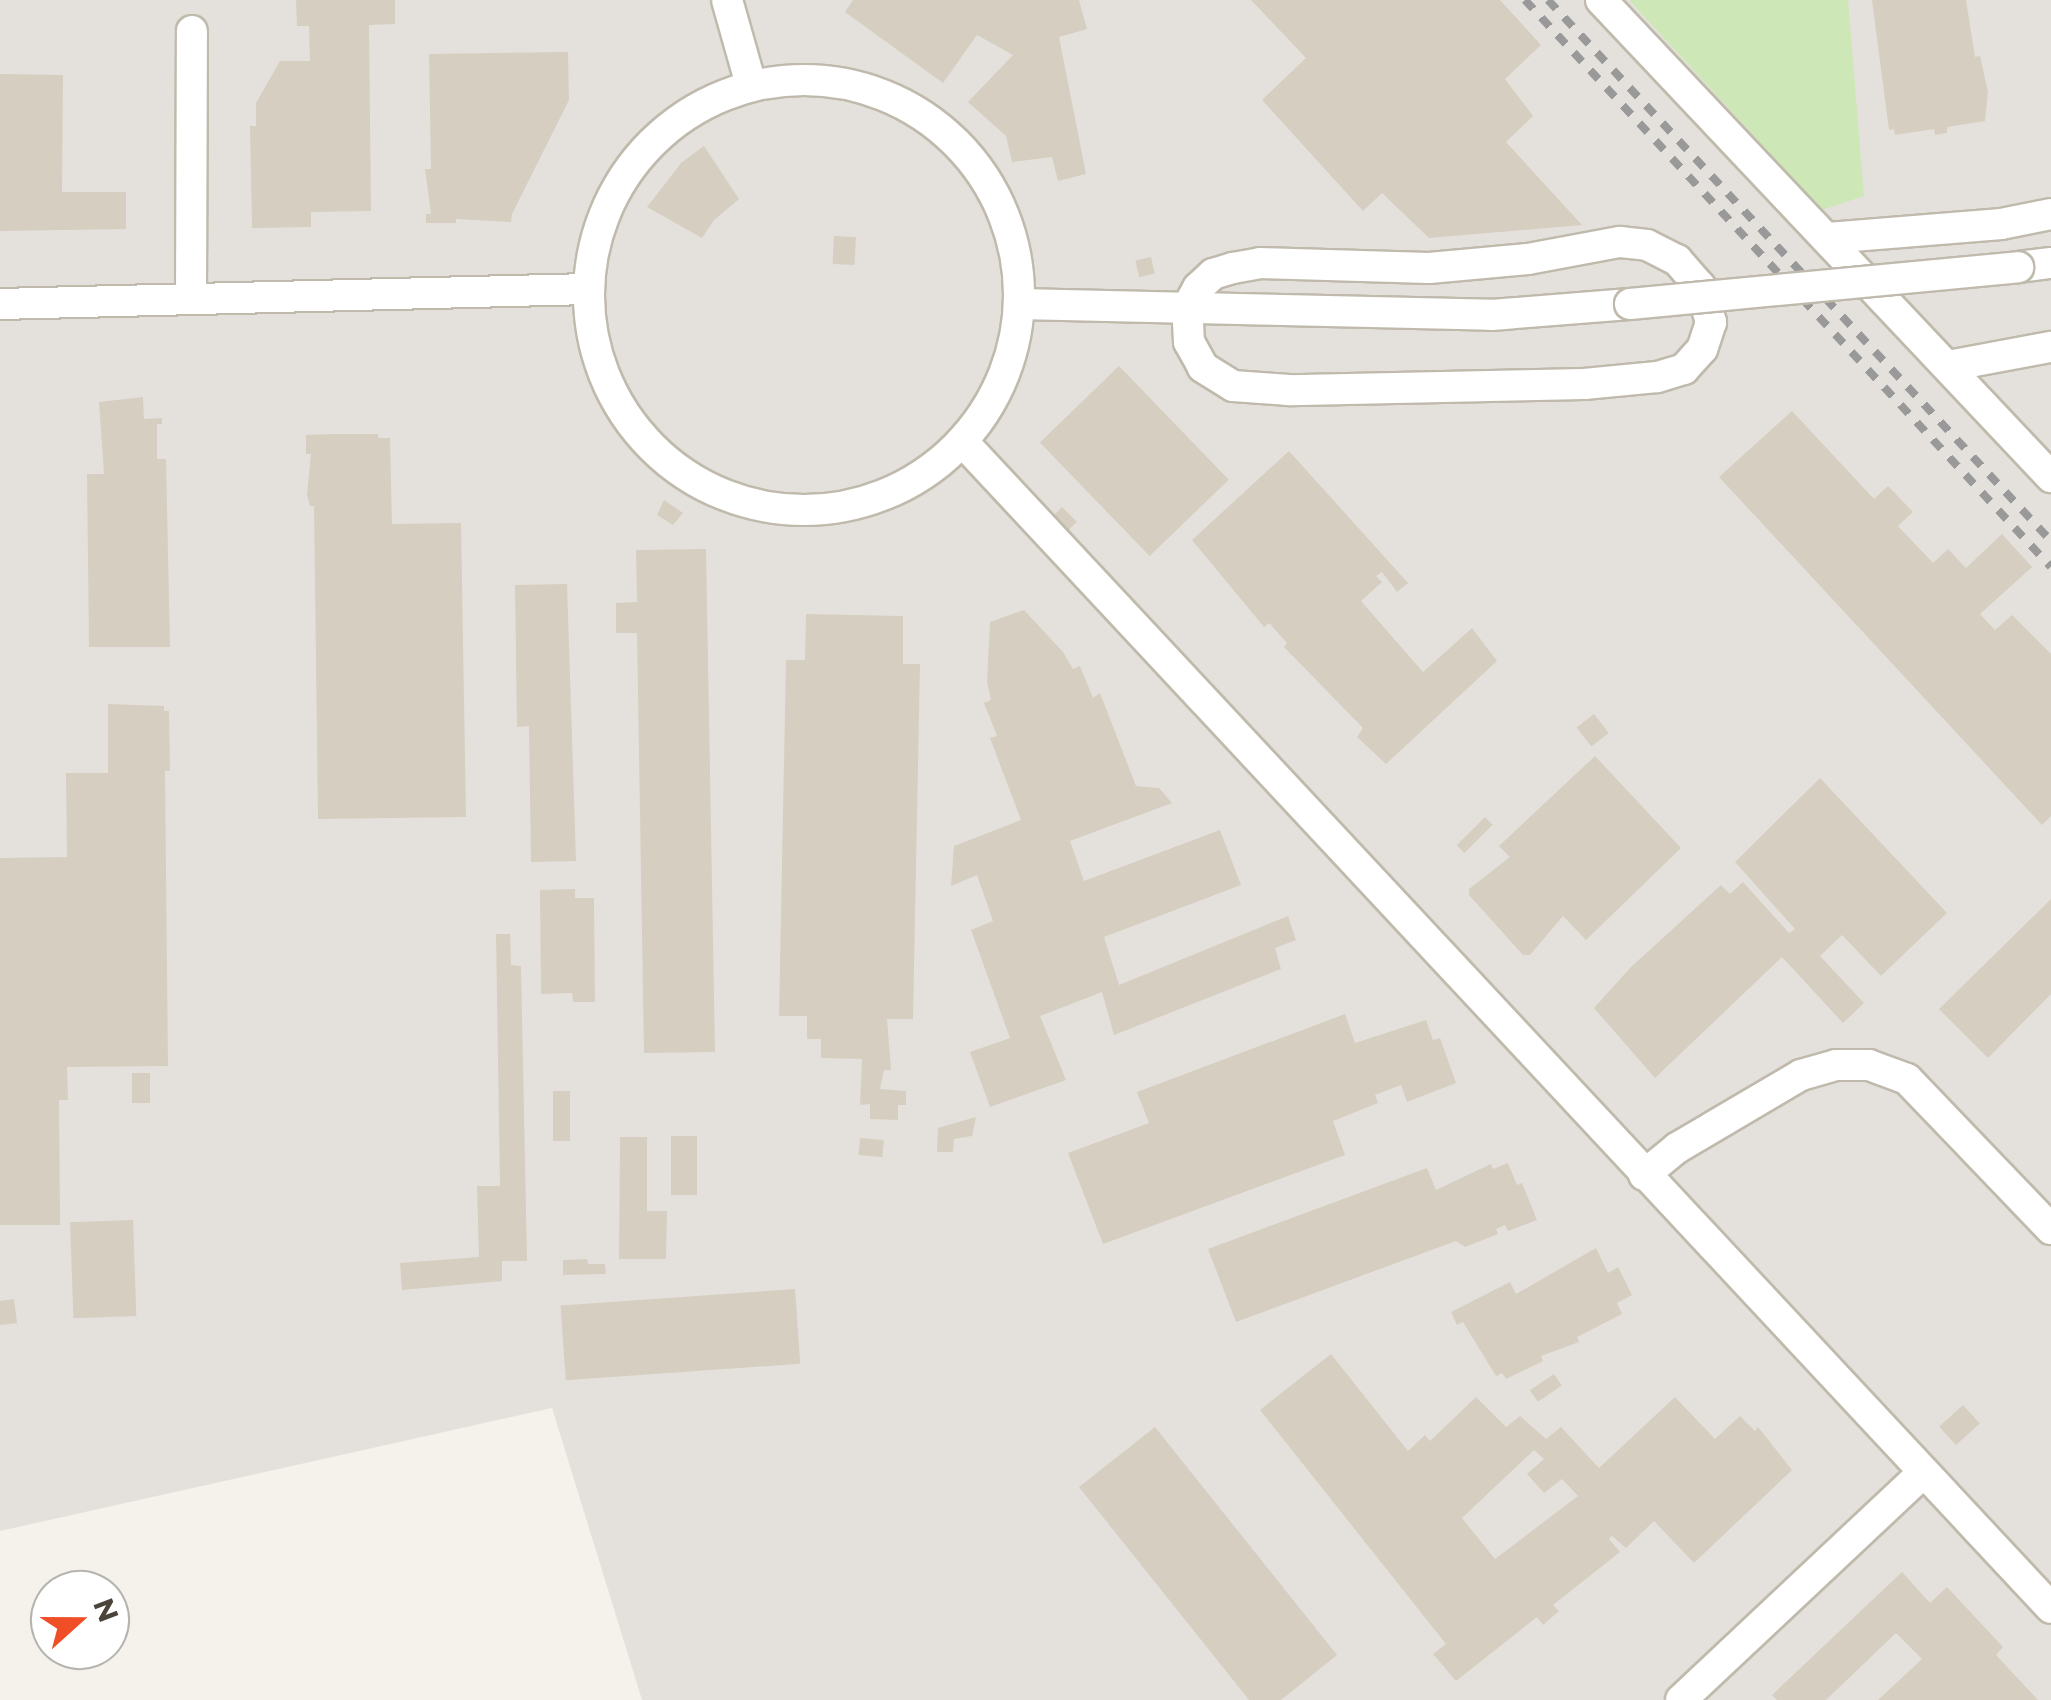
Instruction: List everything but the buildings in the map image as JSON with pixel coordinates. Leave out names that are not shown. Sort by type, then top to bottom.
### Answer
[{"type":"street","points":[[726,0],[751,85]]},
{"type":"street","points":[[1601,0],[2051,476]]},
{"type":"street","points":[[190,299],[192,31]]},
{"type":"street","points":[[795,78],[868,90],[921,114],[956,142],[984,177],[1004,216],[1016,259],[1019,304],[1002,377],[962,441],[904,486],[833,508],[759,506],[723,495],[660,456],[634,428],[600,362],[588,288],[593,249],[605,211],[624,176],[648,144],[679,118],[713,98],[751,85],[795,78]]},
{"type":"street","points":[[1828,238],[2000,224],[2051,214]]},
{"type":"street","points":[[1620,242],[1647,245],[1677,260],[1700,286],[1711,322],[1702,349],[1684,368],[1657,377],[1584,384],[1289,390],[1232,386],[1203,367],[1189,342],[1187,308],[1198,288],[1213,274],[1260,263],[1429,268],[1528,259],[1620,242]]},
{"type":"street","points":[[1019,304],[1492,315],[2051,263]]},
{"type":"street","points":[[0,304],[588,288]]},
{"type":"street","points":[[1948,366],[2051,347]]},
{"type":"street","points":[[962,441],[2051,1608]]},
{"type":"street","points":[[1644,1175],[1677,1148],[1801,1075],[1836,1065],[1869,1065],[1907,1079],[2051,1229]]},
{"type":"street","points":[[1680,1700],[1923,1473]]},
{"type":"shaded area","points":[[0,0],[2051,0],[2051,1700],[642,1700],[552,1408],[0,1531]]},
{"type":"green space","points":[[1629,0],[1848,0],[1864,196],[1822,210]]},
{"type":"railway","points":[[1525,0],[2051,567]]},
{"type":"railway","points":[[1548,0],[2051,541]]}]
